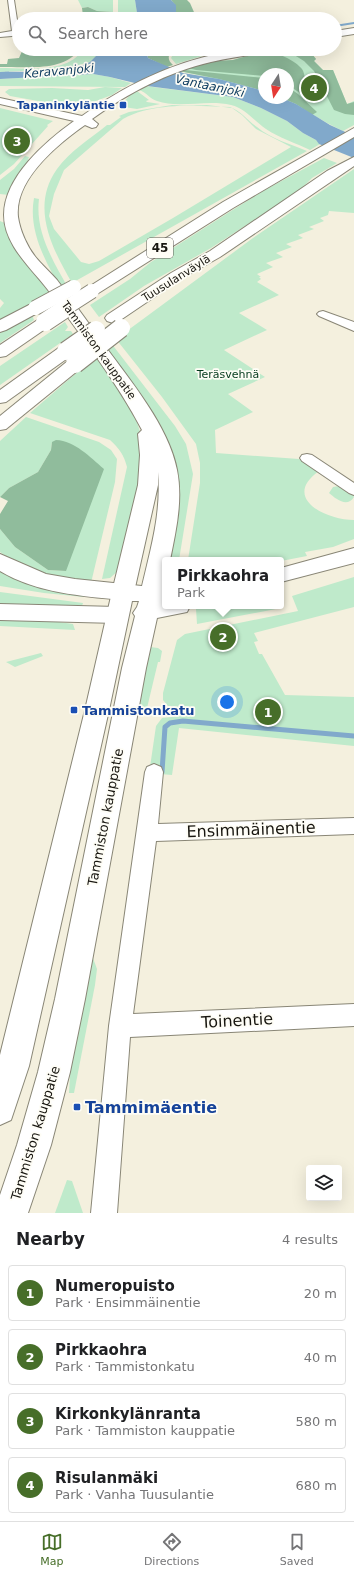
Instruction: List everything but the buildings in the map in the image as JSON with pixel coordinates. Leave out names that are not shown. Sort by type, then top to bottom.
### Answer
[{"type":"main road","points":[[342,33],[354,31]]},
{"type":"main road","name":"Tammiston kauppatie","points":[[11,1213],[34,1145],[56,1065],[132,676],[154,600],[169,510],[168,482],[163,454],[146,421],[128,389],[49,281],[28,257],[6,211],[27,170],[35,161],[124,94],[156,76],[224,56]]},
{"type":"main road","points":[[0,101],[85,123]]},
{"type":"main road","points":[[0,106],[85,123]]},
{"type":"main road","name":"Tammiston kauppatie","points":[[35,184],[56,155],[85,123]]},
{"type":"main road","name":"45","points":[[0,352],[44,322],[88,286],[354,132]]},
{"type":"main road","name":"Tuusulanväylä","points":[[70,358],[117,323],[185,279],[215,254],[332,174],[354,161]]},
{"type":"main road","name":"Tammiston kauppatie","points":[[28,225],[31,237],[40,255],[49,281]]},
{"type":"main road","points":[[4,324],[35,308],[88,286]]},
{"type":"main road","points":[[0,398],[70,358]]},
{"type":"main road","points":[[0,430],[6,420],[70,358]]},
{"type":"main road","name":"Tammiston kauppatie","points":[[0,1109],[13,1066],[26,1012],[148,485],[149,455],[146,421]]},
{"type":"main road","points":[[284,575],[354,555]]},
{"type":"main road","points":[[0,561],[39,580],[61,585],[123,592],[154,600]]},
{"type":"main road","points":[[284,587],[309,583],[354,570]]},
{"type":"main road","points":[[0,612],[117,615],[154,600]]},
{"type":"street","points":[[11,0],[13,12]]},
{"type":"street","points":[[323,314],[354,327]]},
{"type":"street","points":[[307,458],[354,490]]},
{"type":"street","points":[[104,1213],[120,1026],[154,772]]},
{"type":"street","name":"Ensimmäinentie","points":[[147,833],[354,826]]},
{"type":"street","name":"Toinentie","points":[[120,1026],[354,1015]]},
{"type":"green space","points":[[78,0],[113,0],[113,12],[97,11],[88,7],[82,8]]},
{"type":"green space","points":[[118,0],[135,0],[137,12],[118,12]]},
{"type":"green space","points":[[171,0],[187,0],[194,12],[176,12],[176,6]]},
{"type":"green space","points":[[88,7],[97,11],[113,12],[82,12],[82,8]]},
{"type":"green space","points":[[20,56],[74,56],[64,62],[43,67],[0,67],[0,64],[7,64],[8,59],[19,58]]},
{"type":"green space","points":[[97,56],[90,62],[64,69],[0,72],[0,68],[34,69],[57,66],[68,63],[76,57]]},
{"type":"green space","points":[[148,56],[169,56],[170,61],[173,65],[167,67],[148,58]]},
{"type":"green space","points":[[172,56],[202,56],[176,64],[171,58]]},
{"type":"green space","points":[[246,56],[314,56],[316,59],[314,61],[323,70],[333,70],[347,104],[354,101],[354,125],[343,131],[293,104],[294,68],[258,68],[258,89],[179,71],[217,61],[233,60]]},
{"type":"green space","points":[[247,56],[282,56],[302,69],[306,88],[310,97],[306,97],[294,89],[294,68],[258,68],[258,75],[188,68],[217,61],[233,60]]},
{"type":"green space","points":[[296,56],[314,56],[316,59],[314,61],[323,70],[333,70],[347,104],[354,102],[354,115],[345,114],[334,110],[314,71],[304,61]]},
{"type":"green space","points":[[185,70],[258,77],[258,89],[219,79],[179,71]]},
{"type":"green space","points":[[93,74],[131,83],[125,87],[0,86],[0,79]]},
{"type":"green space","points":[[145,86],[233,97],[261,108],[287,121],[320,144],[310,150],[271,132],[241,109],[231,105],[222,103],[174,104],[157,101],[139,90]]},
{"type":"green space","points":[[105,87],[122,88],[112,95],[72,110],[38,101],[10,96],[5,92],[9,89],[52,88],[88,90]]},
{"type":"green space","points":[[137,91],[149,100],[146,101],[147,102],[160,104],[137,109],[124,107],[126,104],[123,103],[129,96]]},
{"type":"green space","points":[[294,91],[317,112],[312,115],[294,103]]},
{"type":"green space","points":[[172,105],[188,106],[164,107],[143,111],[123,119],[64,170],[54,194],[49,216],[54,229],[81,262],[89,264],[99,261],[291,147],[256,129],[242,115],[232,108],[241,113],[268,135],[307,151],[72,283],[57,256],[47,227],[45,198],[49,183],[57,169],[74,151],[107,125],[110,125],[121,117],[119,116],[129,112]]},
{"type":"green space","points":[[0,108],[53,121],[47,125],[48,126],[14,164],[0,175]]},
{"type":"green space","points":[[25,156],[29,157],[26,165],[9,195],[0,194],[0,180],[14,169]]},
{"type":"green space","points":[[324,158],[337,163],[312,178],[300,190],[211,248],[144,286],[99,317],[90,305],[130,279],[151,262],[231,211],[263,191]]},
{"type":"green space","name":"Teräsvehnä","points":[[354,169],[354,213],[329,211],[328,215],[320,218],[324,221],[309,227],[314,229],[298,235],[303,238],[286,244],[292,247],[276,253],[283,257],[266,263],[273,267],[257,274],[261,277],[259,277],[261,279],[257,282],[279,295],[239,313],[267,330],[224,350],[265,377],[228,394],[253,412],[215,430],[216,453],[299,459],[319,471],[308,481],[304,490],[306,498],[312,506],[321,512],[343,519],[354,520],[354,539],[333,547],[305,552],[307,556],[284,560],[284,557],[188,557],[200,483],[200,463],[196,444],[162,397],[116,339],[253,238]]},
{"type":"green space","points":[[34,198],[39,199],[38,211],[42,233],[50,255],[67,286],[61,289],[39,245],[33,222]]},
{"type":"green space","points":[[0,221],[7,224],[19,251],[50,294],[0,320],[0,308],[4,303],[0,299]]},
{"type":"green space","points":[[32,315],[34,320],[0,343],[0,333]]},
{"type":"green space","points":[[65,322],[68,327],[65,331],[71,331],[73,334],[0,385],[0,366]]},
{"type":"green space","points":[[111,343],[175,426],[186,444],[193,474],[179,557],[166,557],[161,434],[145,400],[106,347]]},
{"type":"green space","points":[[96,356],[129,405],[140,431],[145,462],[120,569],[110,578],[102,579],[127,467],[123,455],[110,440],[30,413]]},
{"type":"green space","points":[[26,417],[99,442],[111,450],[117,459],[115,482],[91,583],[44,574],[22,566],[0,552],[0,529],[15,547],[48,570],[66,571],[52,442],[51,450],[38,472],[9,488],[0,497],[0,441]]},
{"type":"green space","points":[[56,440],[76,446],[104,469],[66,571],[48,570],[15,547],[0,529],[0,514],[8,501],[0,497],[9,488],[38,472],[51,450],[52,442]]},
{"type":"green space","points":[[339,486],[354,497],[348,502],[345,502],[335,498],[329,493],[333,487]]},
{"type":"green space","points":[[0,566],[85,594],[84,597],[44,593],[0,586]]},
{"type":"green space","points":[[354,577],[354,607],[254,633],[258,641],[254,642],[259,654],[262,654],[285,695],[354,697],[354,746],[179,728],[172,775],[160,774],[150,767],[156,726],[162,718],[181,716],[182,707],[168,706],[163,700],[163,693],[177,640],[185,634],[298,611],[292,596]]},
{"type":"green space","points":[[0,592],[83,603],[82,606],[62,607],[0,606]]},
{"type":"green space","points":[[196,609],[276,609],[197,624]]},
{"type":"green space","points":[[0,620],[52,621],[73,624],[75,630],[0,626]]},
{"type":"green space","points":[[150,647],[158,648],[162,651],[147,708],[142,716],[138,714],[138,711]]},
{"type":"green space","points":[[41,653],[43,656],[15,667],[6,662]]},
{"type":"green space","points":[[93,958],[97,969],[95,985],[74,1093],[69,1093],[71,1058]]},
{"type":"green space","points":[[67,1180],[72,1181],[83,1213],[55,1213]]},
{"type":"water","points":[[135,0],[171,0],[176,5],[176,12],[137,12]]},
{"type":"water","points":[[96,56],[148,56],[148,58],[183,73],[219,79],[258,89],[258,104],[294,103],[330,125],[354,136],[354,158],[319,144],[316,140],[303,133],[287,121],[261,108],[233,97],[147,86],[93,74],[0,79],[0,72],[34,72],[81,66],[90,62]]},
{"type":"waterway","points":[[342,25],[354,23]]},
{"type":"waterway","points":[[162,772],[165,727],[170,723],[183,721],[354,736]]},
{"type":"place","name":"Risulanmäki","points":[[314,88]]},
{"type":"place","name":"Tapaninkyläntie","points":[[123,105]]},
{"type":"place","name":"Kirkonkylänranta","points":[[17,141]]},
{"type":"place","name":"Pirkkaohra","points":[[223,637]]},
{"type":"place","name":"Tammistonkatu","points":[[74,710]]},
{"type":"place","name":"Numeropuisto","points":[[268,712]]},
{"type":"place","name":"Tammimäentie","points":[[77,1107]]},
{"type":"water label","name":"Keravanjoki","points":[[59,71]]},
{"type":"water label","name":"Vantaanjoki","points":[[210,86]]}]
